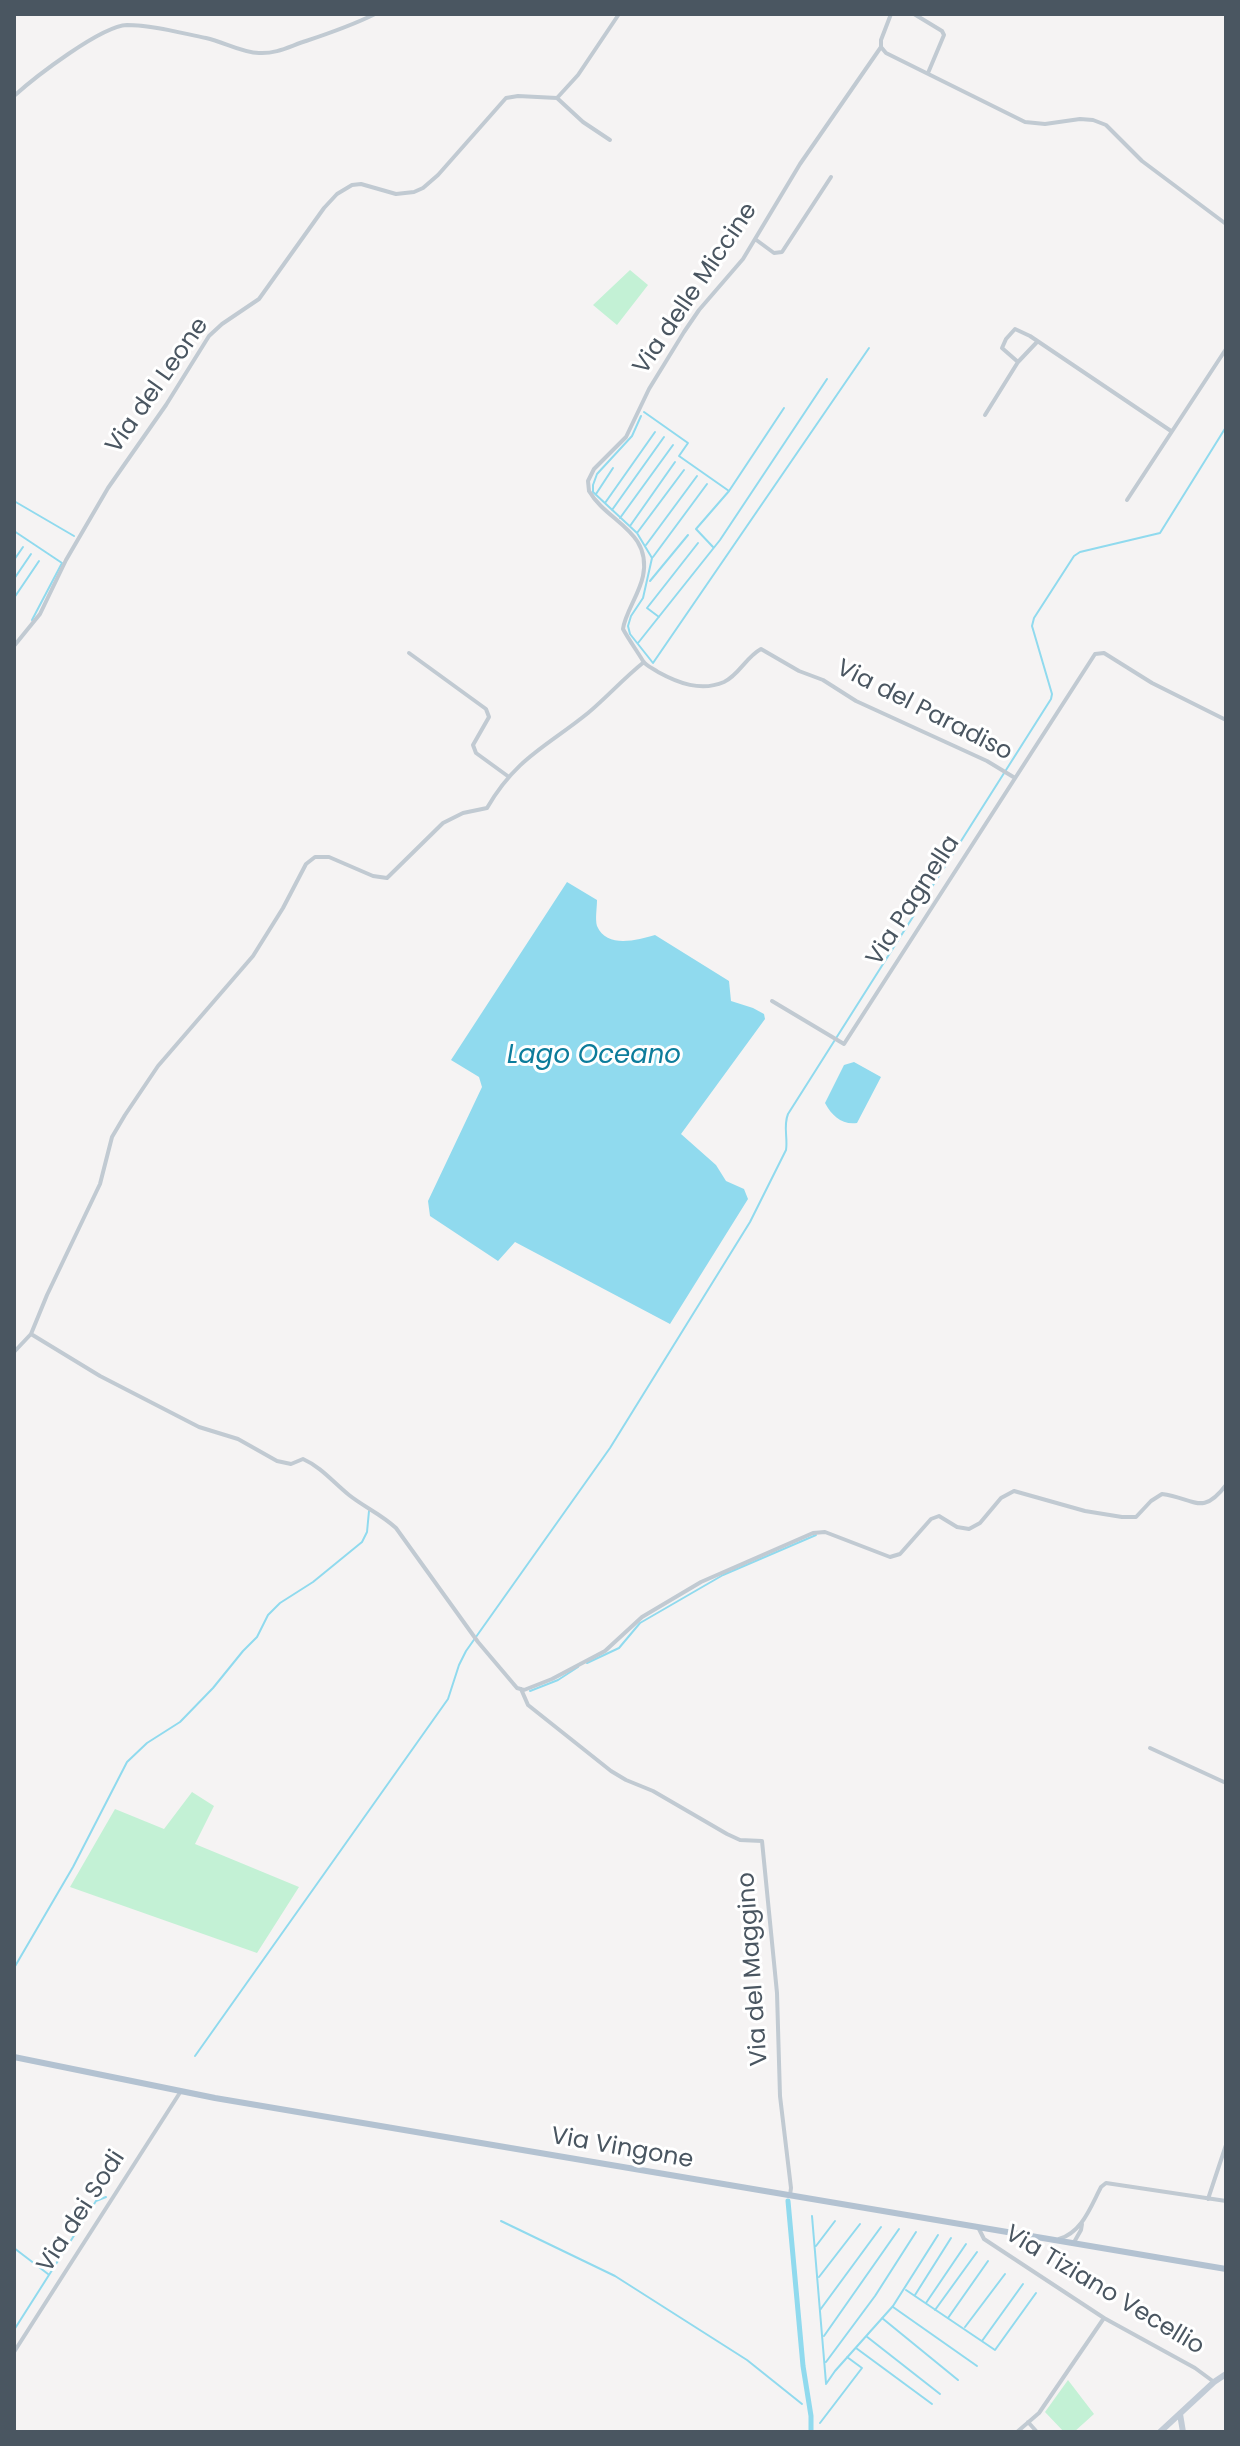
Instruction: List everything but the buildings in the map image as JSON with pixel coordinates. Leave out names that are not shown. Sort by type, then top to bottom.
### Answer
[{"type":"main road","name":"Via Vingone","points":[[14,2057],[181,2091],[1226,2269]]},
{"type":"main road","points":[[1160,2432],[1226,2374]]},
{"type":"main road","points":[[1180,2414],[1183,2432]]},
{"type":"street","points":[[14,96],[51,66],[114,27],[153,28],[218,41],[255,54],[272,53],[333,33],[375,14]]},
{"type":"street","points":[[610,140],[583,122],[557,98],[578,75],[619,14]]},
{"type":"street","name":"Via delle Miccine","points":[[644,662],[623,629],[640,590],[644,553],[626,527],[590,494],[588,481],[604,458],[626,437],[666,359],[699,310],[743,259],[800,164],[881,47],[891,14]]},
{"type":"street","points":[[914,14],[944,35],[928,73]]},
{"type":"street","points":[[881,47],[886,53],[1025,122],[1045,124],[1080,119],[1106,125],[1142,161],[1226,224]]},
{"type":"street","name":"Via del Leone","points":[[14,646],[40,614],[66,560],[108,488],[209,336],[259,299],[337,194],[352,185],[361,184],[396,194],[414,192],[438,175],[506,98],[557,98]]},
{"type":"street","points":[[755,239],[774,253],[782,252],[831,177]]},
{"type":"street","points":[[1018,362],[1002,348],[1002,344],[1011,331],[1020,330],[1171,431]]},
{"type":"street","points":[[985,415],[1018,362],[1037,342]]},
{"type":"street","points":[[1127,500],[1226,349]]},
{"type":"street","name":"Via del Paradiso","points":[[644,662],[674,681],[690,686],[713,685],[727,681],[752,653],[761,649],[799,671],[823,680],[856,701],[1012,776],[1092,657],[1098,653],[1104,653],[1152,683],[1226,720]]},
{"type":"street","points":[[409,653],[486,709],[488,720],[473,749],[509,777]]},
{"type":"street","points":[[14,1352],[31,1334],[100,1184],[112,1137],[125,1115],[158,1066],[253,956],[306,864],[315,857],[329,857],[373,876],[387,878],[443,823],[463,813],[487,808],[509,777],[538,749],[594,708],[644,662]]},
{"type":"street","name":"Via Pagnella","points":[[772,1001],[842,1042],[1012,776]]},
{"type":"street","points":[[31,1334],[100,1376],[199,1427],[238,1439],[277,1461],[291,1464],[303,1459],[314,1464],[348,1494],[396,1528],[478,1642],[521,1689],[552,1679],[605,1651],[642,1617],[701,1582],[813,1533],[825,1532],[890,1557],[900,1554],[931,1519],[939,1516],[957,1527],[969,1529],[980,1523],[1001,1498],[1014,1491],[1085,1511],[1136,1517],[1162,1494],[1197,1504],[1210,1502],[1226,1485]]},
{"type":"street","name":"Via del Maggino","points":[[521,1689],[528,1705],[611,1771],[653,1791],[727,1834],[740,1840],[762,1841],[775,1967],[780,2096],[790,2195]]},
{"type":"street","points":[[1150,1748],[1226,1783]]},
{"type":"street","name":"Via dei Sodi","points":[[14,2352],[181,2091]]},
{"type":"street","points":[[1208,2199],[1226,2145]]},
{"type":"street","points":[[1054,2240],[1071,2234],[1082,2223],[1106,2183],[1226,2201]]},
{"type":"street","points":[[1072,2243],[1082,2223]]},
{"type":"street","name":"Via Tiziano Vecellio","points":[[978,2227],[984,2239],[1104,2318],[1195,2368],[1214,2382]]},
{"type":"street","points":[[1081,2230],[1084,2239],[1093,2247]]},
{"type":"street","points":[[1071,2234],[1072,2243]]},
{"type":"street","points":[[1017,2432],[1039,2413],[1104,2318]]},
{"type":"street","points":[[1028,2422],[1037,2432]]},
{"type":"green space","points":[[630,270],[648,285],[617,325],[593,305]]},
{"type":"green space","points":[[192,1792],[214,1806],[195,1844],[299,1887],[257,1953],[70,1887],[115,1809],[164,1829]]},
{"type":"green space","points":[[1068,2380],[1094,2414],[1074,2432],[1064,2432],[1045,2412]]},
{"type":"water","name":"Lago Oceano","points":[[567,882],[597,900],[597,926],[608,938],[623,941],[655,935],[729,981],[731,1001],[764,1014],[765,1019],[681,1134],[716,1165],[726,1181],[744,1189],[748,1199],[670,1324],[515,1242],[498,1261],[430,1216],[428,1201],[482,1087],[479,1077],[451,1060]]},
{"type":"water","points":[[854,1062],[881,1077],[857,1123],[847,1123],[838,1119],[825,1103],[844,1065]]},
{"type":"waterway","points":[[641,416],[632,436],[597,474],[593,492],[637,533],[652,558],[643,598],[628,626],[630,634],[653,663],[869,348]]},
{"type":"waterway","points":[[638,643],[720,540],[827,379]]},
{"type":"waterway","points":[[713,547],[696,529],[729,491],[784,408]]},
{"type":"waterway","points":[[644,412],[688,443],[679,456],[729,491]]},
{"type":"waterway","points":[[195,2056],[448,1699],[466,1651],[610,1448],[750,1222],[786,1150],[788,1114],[1051,699],[1032,626],[1034,618],[1074,556],[1160,533],[1226,427]]},
{"type":"waterway","points":[[605,503],[655,432]]},
{"type":"waterway","points":[[612,510],[664,437]]},
{"type":"waterway","points":[[620,518],[673,445]]},
{"type":"waterway","points":[[630,526],[675,462]]},
{"type":"waterway","points":[[596,494],[613,468]]},
{"type":"waterway","points":[[637,533],[684,470]]},
{"type":"waterway","points":[[646,545],[697,476]]},
{"type":"waterway","points":[[653,557],[707,484]]},
{"type":"waterway","points":[[14,501],[74,536]]},
{"type":"waterway","points":[[14,531],[62,563],[32,620]]},
{"type":"waterway","points":[[650,581],[688,535]]},
{"type":"waterway","points":[[659,617],[647,608],[698,543]]},
{"type":"waterway","points":[[14,560],[23,547]]},
{"type":"waterway","points":[[14,579],[31,554]]},
{"type":"waterway","points":[[14,598],[39,561]]},
{"type":"waterway","points":[[14,1968],[73,1867],[127,1762],[147,1743],[180,1722],[213,1688],[257,1637],[268,1615],[280,1603],[313,1582],[362,1542],[367,1532],[369,1511]]},
{"type":"waterway","points":[[587,1663],[619,1648],[640,1623],[723,1575],[816,1535]]},
{"type":"waterway","points":[[530,1691],[558,1680],[578,1667]]},
{"type":"waterway","points":[[14,2330],[96,2201],[106,2197]]},
{"type":"waterway","points":[[788,2201],[811,2432]]},
{"type":"waterway","points":[[812,2216],[826,2383]]},
{"type":"waterway","points":[[501,2221],[615,2276],[747,2360],[802,2404]]},
{"type":"waterway","points":[[816,2246],[835,2221]]},
{"type":"waterway","points":[[819,2277],[860,2224]]},
{"type":"waterway","points":[[820,2310],[881,2227]]},
{"type":"waterway","points":[[824,2336],[899,2229]]},
{"type":"waterway","points":[[826,2362],[875,2296],[916,2232]]},
{"type":"waterway","points":[[826,2384],[893,2306],[938,2235]]},
{"type":"waterway","points":[[915,2295],[951,2238]]},
{"type":"waterway","points":[[926,2303],[966,2244]]},
{"type":"waterway","points":[[14,2248],[48,2274]]},
{"type":"waterway","points":[[935,2310],[977,2252]]},
{"type":"waterway","points":[[948,2318],[988,2261]]},
{"type":"waterway","points":[[965,2327],[1005,2274]]},
{"type":"waterway","points":[[982,2341],[1023,2284]]},
{"type":"waterway","points":[[906,2290],[995,2350],[1036,2293]]},
{"type":"waterway","points":[[893,2307],[977,2366]]},
{"type":"waterway","points":[[882,2318],[958,2380]]},
{"type":"waterway","points":[[866,2336],[940,2394]]},
{"type":"waterway","points":[[856,2348],[932,2404]]},
{"type":"waterway","points":[[820,2423],[862,2368],[847,2357]]}]
